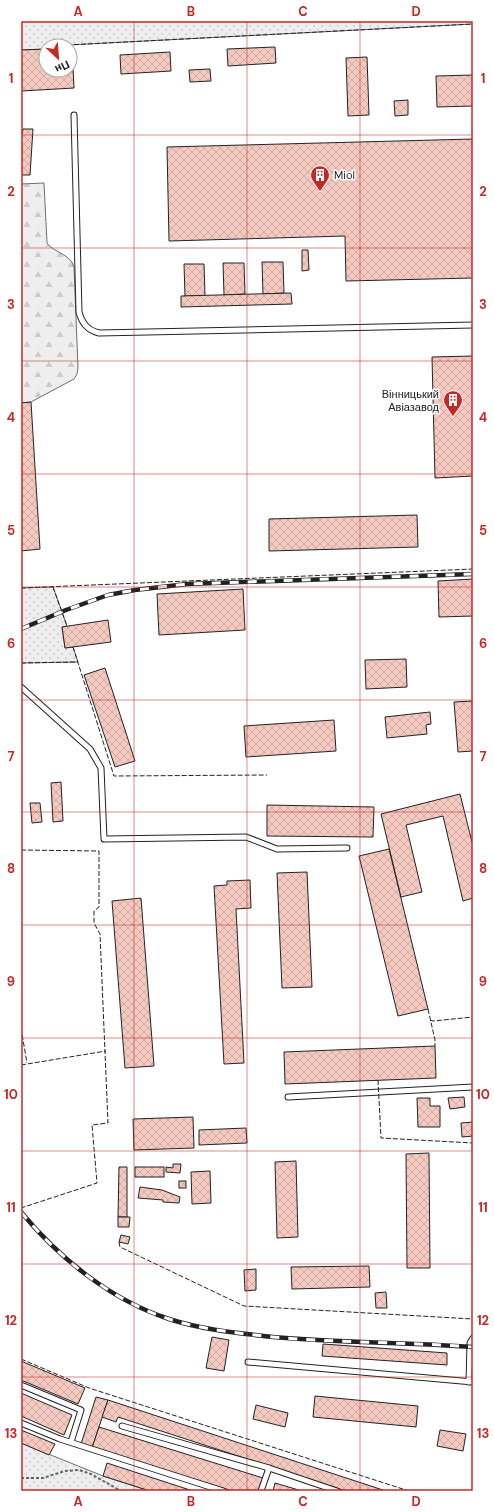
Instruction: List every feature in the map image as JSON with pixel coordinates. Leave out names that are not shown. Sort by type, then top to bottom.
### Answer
[{"type":"lane","points":[[74,115],[79,312],[81,320],[92,331],[99,333],[473,325]]},
{"type":"lane","points":[[21,687],[90,749],[101,768],[104,838],[246,838],[277,849],[347,848]]},
{"type":"lane","points":[[288,1097],[473,1087]]},
{"type":"lane","points":[[248,1362],[471,1382],[470,1343],[473,1338]]},
{"type":"lane","points":[[21,1385],[81,1410],[71,1442]]},
{"type":"lane","points":[[21,1423],[71,1442],[223,1491]]},
{"type":"lane","points":[[122,1426],[268,1468],[337,1491]]},
{"type":"lane","points":[[261,1491],[268,1468]]},
{"type":"path","points":[[21,1478],[43,1478],[65,1471],[79,1470],[102,1480],[121,1491]]},
{"type":"green space","points":[[21,21],[473,21],[473,24],[78,44],[78,38],[38,38],[38,49],[21,50]]},
{"type":"green space","points":[[44,183],[47,243],[70,259],[74,267],[78,368],[74,379],[31,402],[21,403],[21,184]]},
{"type":"green space","points":[[53,587],[67,626],[62,627],[65,648],[73,647],[78,662],[21,663],[21,588]]},
{"type":"green space","points":[[21,1443],[103,1476],[150,1491],[21,1491]]},
{"type":"building","points":[[275,47],[276,63],[228,66],[227,49]]},
{"type":"building","points":[[38,49],[38,78],[74,78],[74,88],[21,91],[21,50]]},
{"type":"building","points":[[170,52],[171,71],[121,74],[120,55]]},
{"type":"building","points":[[367,57],[369,115],[348,116],[346,58]]},
{"type":"building","points":[[210,69],[211,81],[190,82],[189,70]]},
{"type":"building","points":[[473,75],[473,106],[437,107],[436,76]]},
{"type":"building","points":[[408,100],[408,115],[395,116],[394,101]]},
{"type":"building","points":[[23,129],[33,129],[30,175],[21,175],[21,135]]},
{"type":"building","name":"Miol","points":[[473,139],[473,278],[346,281],[345,236],[169,241],[167,147]]},
{"type":"building","points":[[302,250],[308,250],[309,270],[302,271]]},
{"type":"building","points":[[262,262],[283,262],[284,293],[263,294]]},
{"type":"building","points":[[223,263],[244,263],[245,294],[224,295]]},
{"type":"building","points":[[184,264],[204,264],[205,296],[185,296]]},
{"type":"building","points":[[291,293],[292,304],[181,307],[181,296]]},
{"type":"building","name":"Вінницький Авіазавод","points":[[473,356],[473,476],[435,478],[432,357]]},
{"type":"building","points":[[31,402],[40,549],[21,551],[21,403]]},
{"type":"building","points":[[417,515],[418,547],[269,551],[269,519]]},
{"type":"building","points":[[473,579],[473,616],[439,617],[438,581]]},
{"type":"building","points":[[243,589],[245,630],[159,635],[157,594]]},
{"type":"building","points":[[108,620],[111,642],[65,648],[62,627]]},
{"type":"building","points":[[406,659],[407,687],[366,689],[365,660]]},
{"type":"building","points":[[105,668],[135,761],[115,767],[84,675]]},
{"type":"building","points":[[473,701],[473,751],[458,752],[454,702]]},
{"type":"building","points":[[430,712],[431,724],[426,725],[427,734],[387,738],[385,717]]},
{"type":"building","points":[[334,720],[336,751],[246,757],[244,726]]},
{"type":"building","points":[[61,782],[63,821],[53,822],[51,783]]},
{"type":"building","points":[[460,794],[473,846],[473,898],[463,901],[443,816],[406,825],[422,892],[401,897],[381,814]]},
{"type":"building","points":[[30,803],[40,803],[42,822],[32,823]]},
{"type":"building","points":[[267,805],[374,807],[373,837],[267,836]]},
{"type":"building","points":[[389,849],[428,1009],[398,1016],[359,856]]},
{"type":"building","points":[[307,872],[312,987],[282,988],[277,873]]},
{"type":"building","points":[[250,880],[251,908],[236,909],[244,1063],[224,1064],[214,886],[227,885],[227,881]]},
{"type":"building","points":[[141,898],[154,1066],[125,1068],[112,901]]},
{"type":"building","points":[[435,1046],[436,1078],[285,1084],[284,1052]]},
{"type":"building","points":[[464,1097],[465,1107],[450,1109],[448,1098]]},
{"type":"building","points":[[417,1098],[430,1098],[430,1106],[440,1106],[440,1127],[418,1127]]},
{"type":"building","points":[[193,1117],[194,1148],[134,1150],[133,1119]]},
{"type":"building","points":[[473,1122],[473,1136],[462,1137],[461,1123]]},
{"type":"building","points":[[246,1128],[247,1143],[199,1145],[199,1130]]},
{"type":"building","points":[[429,1153],[430,1268],[407,1268],[406,1154]]},
{"type":"building","points":[[296,1161],[298,1237],[277,1238],[275,1162]]},
{"type":"building","points":[[173,1164],[181,1164],[180,1173],[166,1172],[166,1167],[173,1168]]},
{"type":"building","points":[[119,1167],[127,1167],[127,1217],[118,1217]]},
{"type":"building","points":[[135,1167],[164,1167],[164,1177],[135,1177]]},
{"type":"building","points":[[210,1171],[211,1203],[192,1204],[191,1172]]},
{"type":"building","points":[[179,1181],[186,1181],[186,1188],[179,1188]]},
{"type":"building","points":[[140,1187],[162,1190],[180,1197],[179,1203],[138,1198]]},
{"type":"building","points":[[118,1217],[130,1217],[129,1227],[118,1227]]},
{"type":"building","points":[[121,1235],[130,1237],[128,1244],[119,1242]]},
{"type":"building","points":[[369,1266],[370,1287],[292,1289],[291,1267]]},
{"type":"building","points":[[256,1269],[256,1290],[245,1291],[244,1270]]},
{"type":"building","points":[[386,1292],[387,1308],[376,1308],[375,1293]]},
{"type":"building","points":[[212,1337],[229,1340],[224,1371],[206,1368]]},
{"type":"building","points":[[323,1344],[447,1353],[447,1365],[322,1356]]},
{"type":"building","points":[[21,1361],[85,1388],[78,1404],[21,1380]]},
{"type":"building","points":[[21,1393],[72,1415],[64,1435],[21,1416]]},
{"type":"building","points":[[315,1396],[418,1406],[416,1427],[313,1417]]},
{"type":"building","points":[[96,1397],[108,1400],[92,1448],[81,1444]]},
{"type":"building","points":[[108,1400],[386,1491],[346,1491],[118,1417],[116,1422],[102,1417]]},
{"type":"building","points":[[256,1405],[288,1413],[285,1427],[253,1419]]},
{"type":"building","points":[[99,1427],[263,1478],[259,1491],[233,1491],[92,1448]]},
{"type":"building","points":[[21,1430],[55,1444],[49,1455],[21,1443]]},
{"type":"building","points":[[440,1430],[466,1434],[463,1451],[437,1446]]},
{"type":"building","points":[[107,1463],[193,1491],[150,1491],[103,1476]]},
{"type":"building","points":[[275,1483],[302,1491],[273,1491]]},
{"type":"railway","points":[[21,629],[66,610],[108,595],[135,590],[187,584],[473,574]]},
{"type":"railway","points":[[21,1212],[52,1246],[88,1276],[127,1301],[148,1311],[182,1323],[273,1337],[473,1347]]},
{"type":"fence","points":[[78,44],[473,24]]},
{"type":"fence","points":[[21,588],[473,569]]},
{"type":"fence","points":[[53,587],[67,626]]},
{"type":"fence","points":[[73,647],[114,776],[267,775]]},
{"type":"fence","points":[[21,663],[78,662]]},
{"type":"fence","points":[[21,850],[99,851],[99,907],[94,911],[94,923],[100,934],[108,1123],[92,1125],[97,1183],[21,1208]]},
{"type":"fence","points":[[428,1009],[435,1046]]},
{"type":"fence","points":[[430,1020],[433,1021],[473,1017]]},
{"type":"fence","points":[[21,1028],[27,1063]]},
{"type":"fence","points":[[21,1065],[106,1051]]},
{"type":"fence","points":[[378,1080],[381,1138],[473,1143]]},
{"type":"fence","points":[[119,1242],[120,1247],[244,1306],[473,1319]]},
{"type":"fence","points":[[21,1359],[89,1388],[409,1491]]},
{"type":"place","name":"Miol","points":[[320,192]]},
{"type":"place","name":"Вінницький Авіазавод","points":[[453,417]]}]
